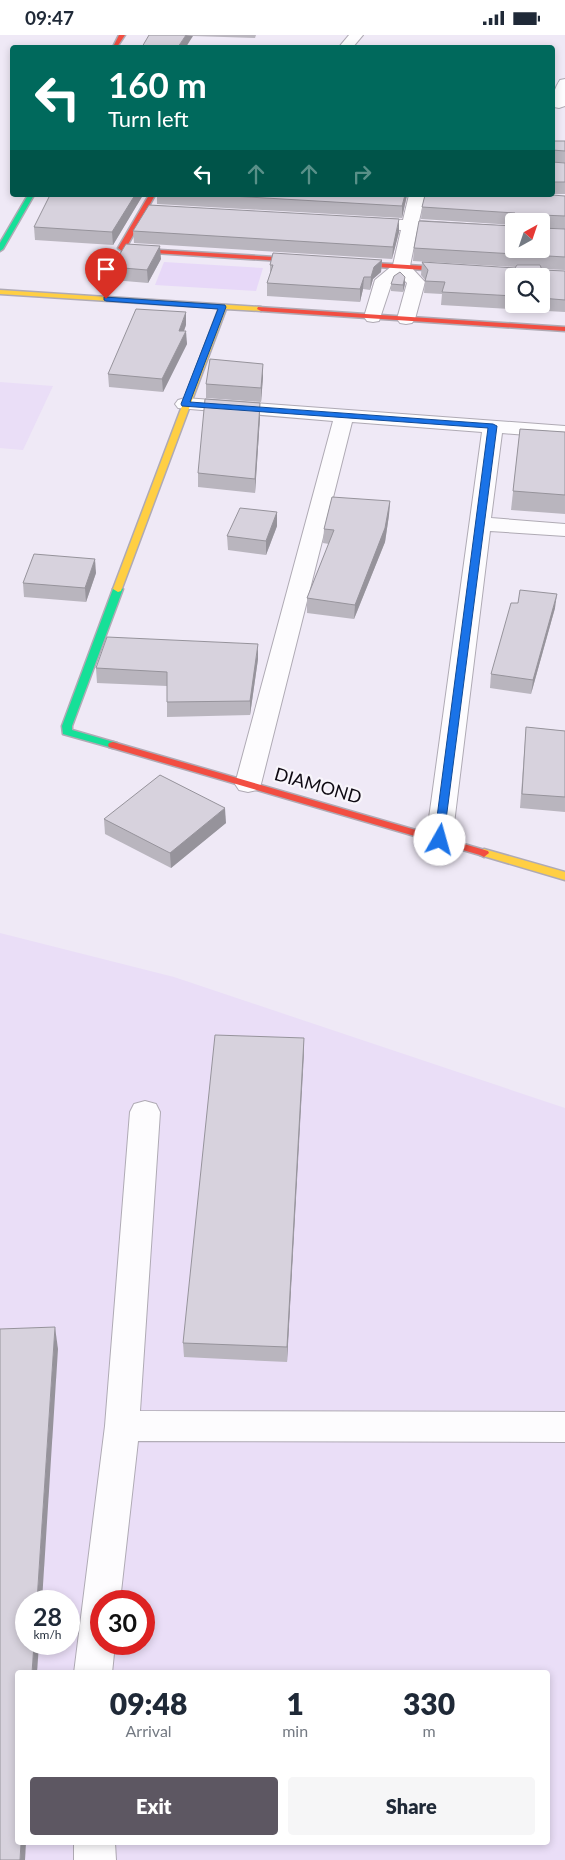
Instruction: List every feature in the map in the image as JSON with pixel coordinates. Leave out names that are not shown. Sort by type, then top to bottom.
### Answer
[{"type":"street","points":[[348,45],[356,35]]},
{"type":"street","points":[[559,104],[565,83]]},
{"type":"street","points":[[0,249],[30,197]]},
{"type":"street","points":[[373,317],[384,280],[401,267],[417,197]]},
{"type":"street","points":[[164,211],[148,202],[121,248],[124,250],[468,271]]},
{"type":"street","points":[[351,222],[505,231]]},
{"type":"street","points":[[401,267],[416,282],[406,319]]},
{"type":"street","points":[[0,292],[565,329]]},
{"type":"street","points":[[223,307],[185,404],[565,432]]},
{"type":"street","name":"DIAMOND","points":[[185,404],[66,726],[67,731],[78,736],[565,876]]},
{"type":"street","points":[[248,784],[344,416]]},
{"type":"street","points":[[440,840],[493,426]]},
{"type":"street","points":[[480,523],[565,530]]},
{"type":"street","points":[[102,1590],[122,1426],[145,1112]]},
{"type":"street","points":[[122,1426],[565,1427]]},
{"type":"street","points":[[93,1670],[95,1655]]},
{"type":"street","points":[[95,1845],[95,1860]]},
{"type":"shaded area","points":[[164,262],[263,268],[256,291],[155,285]]},
{"type":"shaded area","points":[[0,382],[53,386],[23,450],[0,448]]},
{"type":"shaded area","points":[[0,933],[174,977],[565,1108],[565,1860],[0,1860]]},
{"type":"building","points":[[149,35],[186,35],[179,45],[143,45]]},
{"type":"building","points":[[555,141],[565,141],[565,151],[555,150]]},
{"type":"building","points":[[555,162],[565,163],[565,182],[555,182]]},
{"type":"building","points":[[565,196],[565,216],[550,215],[550,213],[515,213],[422,207],[424,197]]},
{"type":"building","points":[[49,197],[134,197],[112,232],[34,227]]},
{"type":"building","points":[[248,197],[404,197],[402,206]]},
{"type":"building","points":[[149,205],[399,219],[393,247],[133,231]]},
{"type":"building","points":[[419,221],[505,226],[505,253],[414,248]]},
{"type":"building","points":[[550,228],[565,229],[565,257],[550,256]]},
{"type":"building","points":[[126,244],[160,246],[147,270],[112,267]]},
{"type":"building","points":[[273,253],[382,260],[374,267],[371,277],[364,277],[360,289],[267,283],[273,265],[270,265]]},
{"type":"building","points":[[422,262],[515,268],[505,268],[505,296],[442,292],[445,282],[425,281],[428,270]]},
{"type":"building","points":[[517,265],[540,265],[541,268],[515,268]]},
{"type":"building","points":[[550,270],[565,271],[565,300],[550,299]]},
{"type":"building","points":[[400,272],[405,277],[403,285],[391,284],[394,276]]},
{"type":"building","points":[[136,309],[186,312],[179,331],[186,331],[162,379],[108,374]]},
{"type":"building","points":[[210,359],[263,364],[261,388],[206,384]]},
{"type":"building","points":[[205,399],[260,403],[255,479],[198,473]]},
{"type":"building","points":[[520,429],[565,432],[565,495],[513,491]]},
{"type":"building","points":[[332,497],[390,501],[385,528],[355,605],[307,598],[334,530],[324,529]]},
{"type":"building","points":[[240,508],[277,512],[266,541],[227,536]]},
{"type":"building","points":[[34,554],[95,559],[85,588],[23,583]]},
{"type":"building","points":[[520,590],[557,594],[533,680],[491,674],[511,603],[518,603]]},
{"type":"building","points":[[107,637],[258,644],[250,701],[167,702],[167,672],[96,668]]},
{"type":"building","points":[[526,727],[565,731],[565,797],[522,794]]},
{"type":"building","points":[[160,775],[225,808],[170,853],[104,819]]},
{"type":"building","points":[[215,1035],[304,1038],[287,1347],[183,1343]]},
{"type":"building","points":[[55,1327],[38,1590],[15,1590],[15,1655],[33,1655],[32,1670],[15,1670],[15,1845],[21,1845],[20,1860],[0,1860],[0,1329]]},
{"type":"traffic: fast","points":[[0,249],[30,197]]},
{"type":"traffic: fast","points":[[113,745],[67,732],[67,726],[118,589]]},
{"type":"traffic: slow","points":[[0,292],[261,309]]},
{"type":"traffic: slow","points":[[118,589],[223,307]]},
{"type":"traffic: slow","points":[[484,853],[565,876]]},
{"type":"traffic: jam","points":[[116,45],[122,35]]},
{"type":"traffic: jam","points":[[151,197],[121,248],[124,250],[457,270]]},
{"type":"traffic: jam","points":[[261,309],[565,329]]},
{"type":"traffic: jam","points":[[113,745],[484,853]]},
{"type":"route","points":[[106,299],[223,307],[185,404],[493,426],[440,840]]}]
